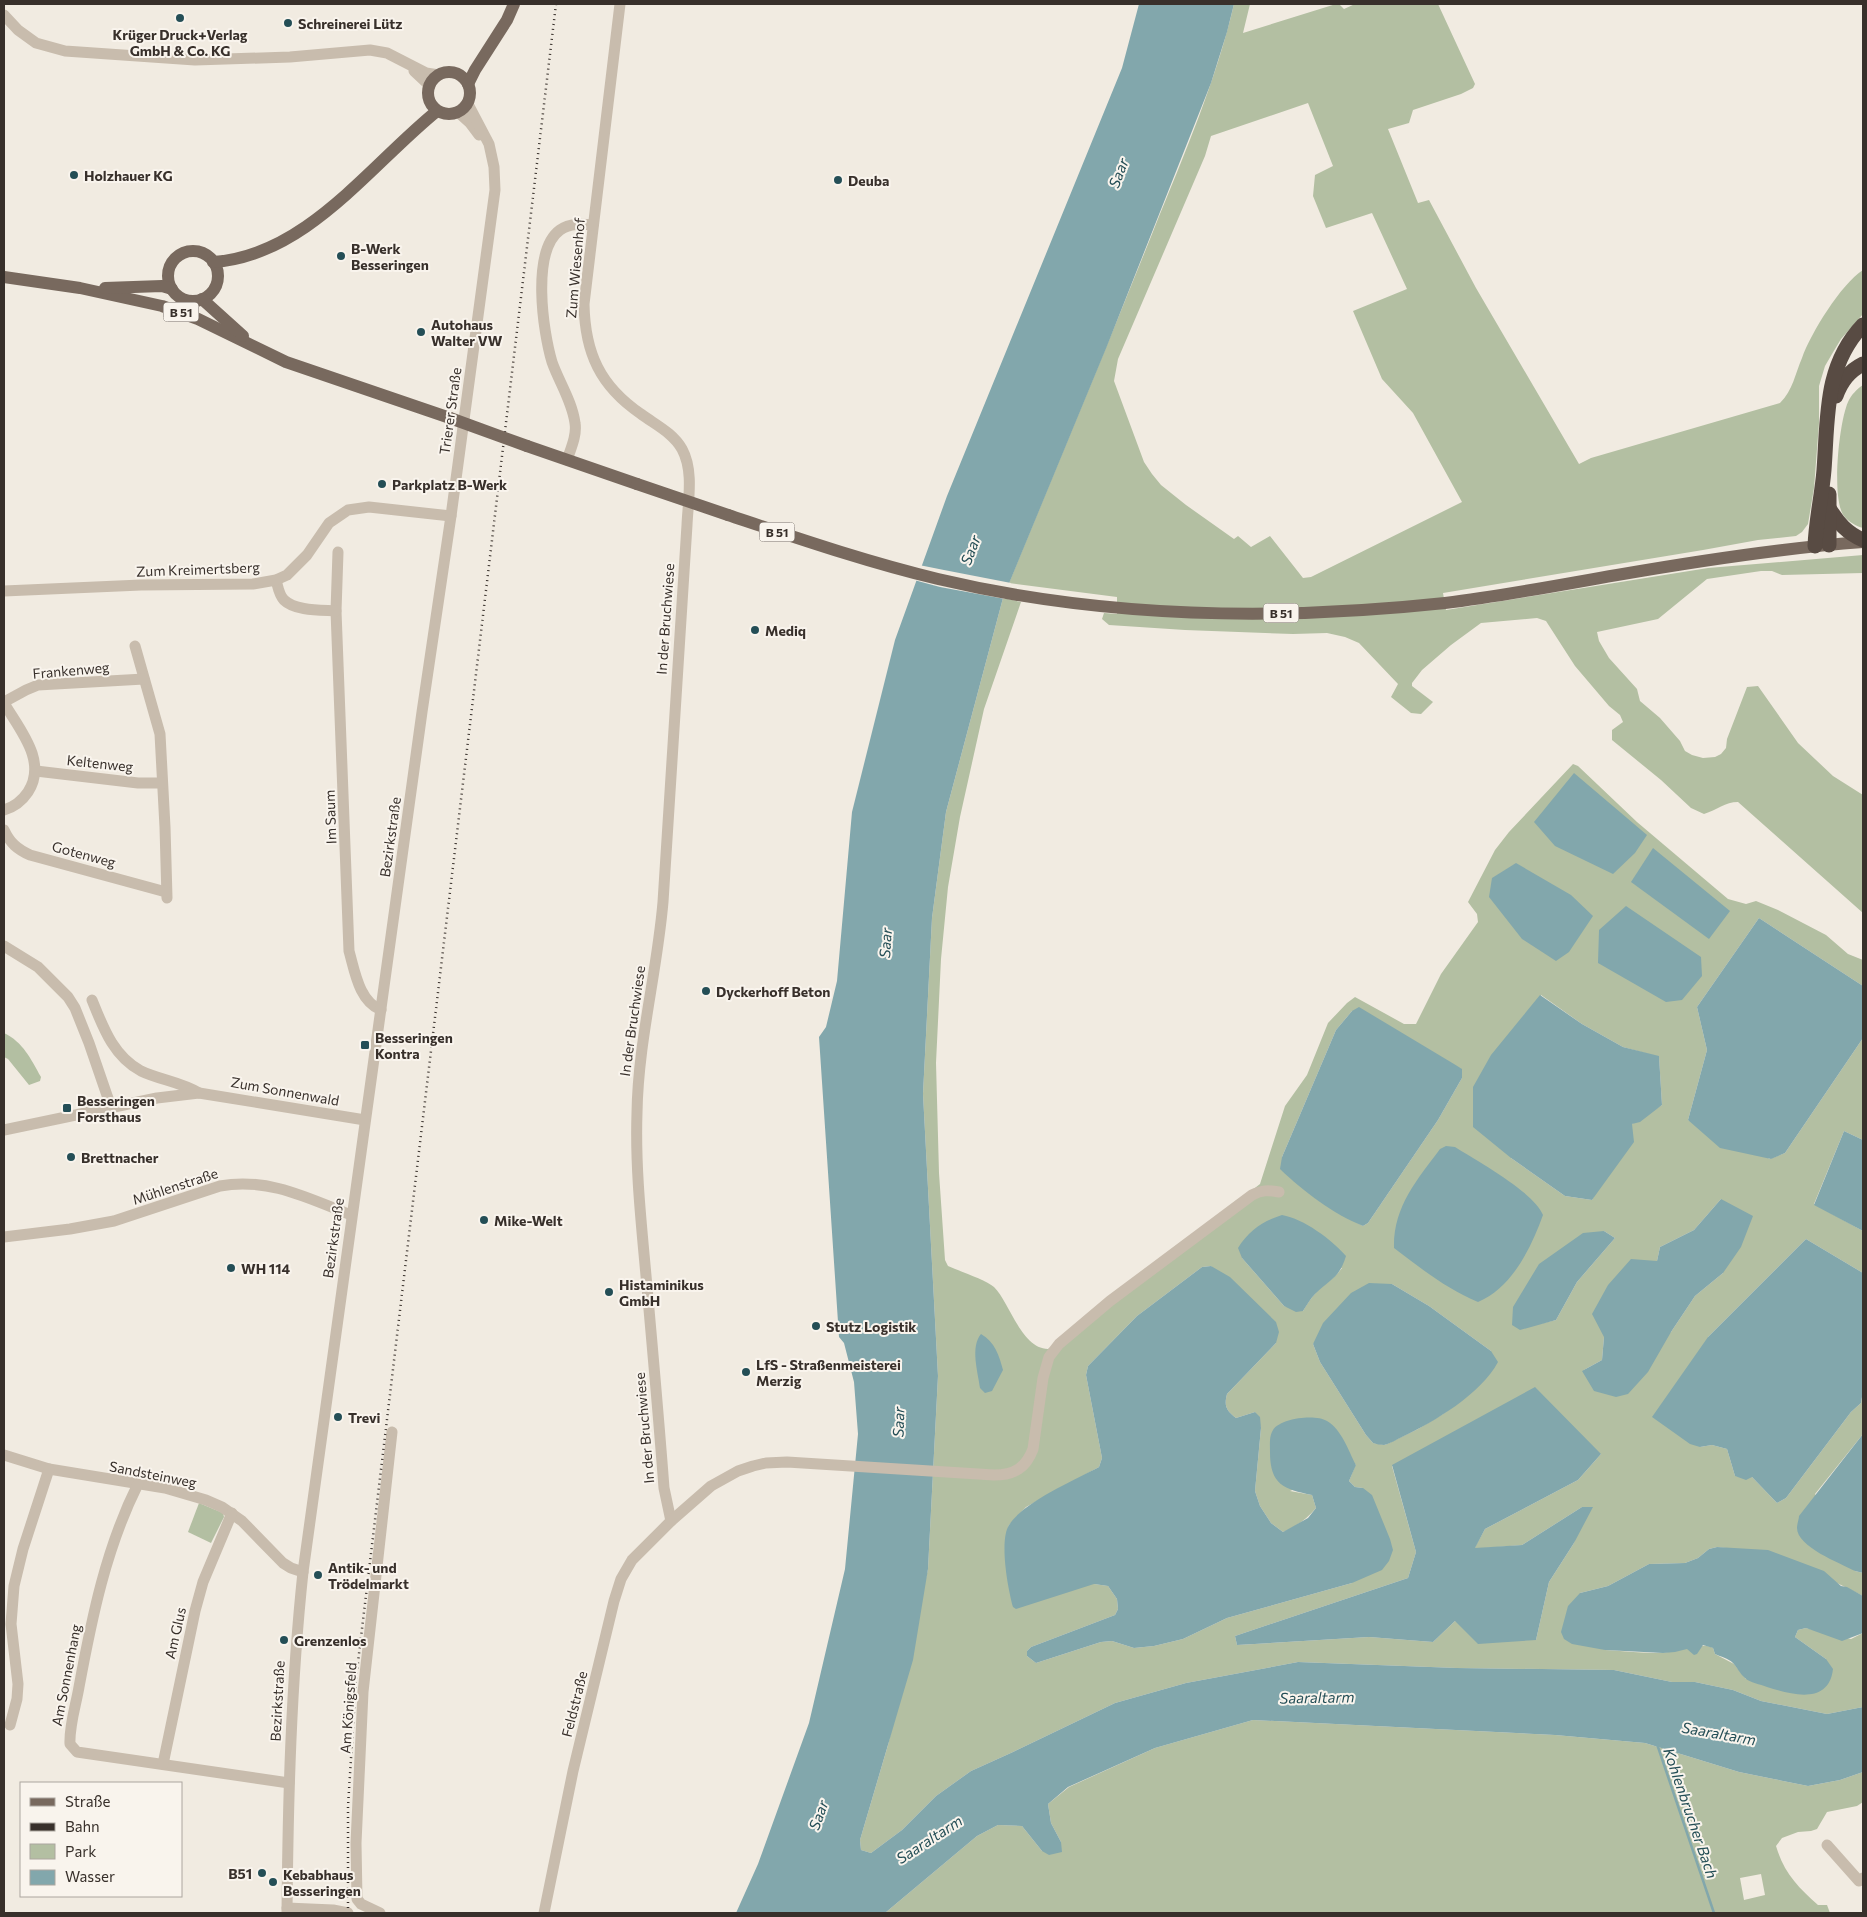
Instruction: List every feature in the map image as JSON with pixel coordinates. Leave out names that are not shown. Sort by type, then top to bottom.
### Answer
[{"type":"highway","points":[[1822,545],[1825,425],[1831,387],[1846,347],[1863,324]]},
{"type":"highway","points":[[1822,545],[1829,508],[1831,423],[1834,404],[1841,383],[1848,374],[1863,364]]},
{"type":"highway","points":[[1829,508],[1836,520],[1844,528],[1863,541]]},
{"type":"main road","points":[[457,74],[467,67],[499,28],[514,5]]},
{"type":"main road","points":[[468,84],[475,70],[491,48],[514,5]]},
{"type":"main road","points":[[451,72],[464,78],[468,84],[470,97],[468,104],[458,113],[448,115],[433,106],[430,86],[439,75],[451,72]]},
{"type":"main road","points":[[218,276],[244,258],[274,245],[323,215],[361,183],[393,151],[433,106]]},
{"type":"main road","points":[[189,252],[205,254],[213,262],[218,276],[215,286],[206,297],[186,300],[172,290],[168,281],[168,272],[175,258],[189,252]]},
{"type":"main road","points":[[213,262],[244,258]]},
{"type":"main road","name":"B 51","points":[[122,287],[163,277],[168,272]]},
{"type":"main road","name":"B 51","points":[[4,277],[80,288],[142,301],[183,313],[274,357],[567,460],[827,548],[941,580],[1047,599],[1117,607],[1201,612],[1293,613],[1381,609],[1444,603],[1706,561],[1822,545]]},
{"type":"main road","name":"B 51","points":[[80,288],[162,286],[172,290]]},
{"type":"main road","name":"B 51","points":[[206,297],[228,323],[255,345],[274,357]]},
{"type":"main road","points":[[1822,545],[1863,541]]},
{"type":"street","name":"Zum Wiesenhof","points":[[620,4],[584,304],[584,328],[590,351],[608,385],[622,401],[674,437],[682,450],[689,471],[687,525]]},
{"type":"street","points":[[4,15],[18,30],[36,43],[65,51],[195,60],[290,57],[370,50],[387,53],[426,73],[439,75]]},
{"type":"street","points":[[404,62],[430,86]]},
{"type":"street","name":"Trierer Straße","points":[[443,570],[495,190],[489,144],[468,104]]},
{"type":"street","name":"Trierer Straße","points":[[458,113],[476,131],[492,161]]},
{"type":"street","points":[[567,460],[575,434],[575,425],[573,412],[552,362],[547,341],[541,299],[543,266],[545,252],[560,230],[571,225],[593,225]]},
{"type":"street","name":"Zum Kreimertsberg","points":[[4,591],[141,585],[226,586],[253,584],[276,580],[296,568],[329,523],[348,510],[360,507],[387,508],[451,516]]},
{"type":"street","name":"In der Bruchwiese","points":[[670,1521],[664,1488],[640,1213],[637,1112],[640,1058],[661,922],[687,525]]},
{"type":"street","name":"Im Saum","points":[[338,552],[336,611],[349,951],[359,986],[371,1005],[381,1010]]},
{"type":"street","name":"Bezirkstraße","points":[[287,1910],[289,1783],[296,1636],[303,1572],[443,570]]},
{"type":"street","points":[[276,580],[279,592],[283,599],[289,603],[297,606],[336,611]]},
{"type":"street","points":[[135,646],[160,734],[162,783]]},
{"type":"street","name":"Frankenweg","points":[[4,702],[38,685],[144,679]]},
{"type":"street","points":[[4,702],[36,762],[33,784],[25,796],[13,808],[4,810]]},
{"type":"street","name":"Keltenweg","points":[[36,771],[138,783],[162,783]]},
{"type":"street","name":"Gotenweg","points":[[4,830],[18,850],[30,855],[167,895],[162,783]]},
{"type":"street","points":[[4,946],[38,967],[68,997],[75,1008],[89,1043],[111,1107]]},
{"type":"street","name":"Zum Sonnenwald","points":[[92,1000],[106,1035],[117,1051],[128,1061],[142,1071],[186,1085],[199,1093]]},
{"type":"street","name":"Zum Sonnenwald","points":[[4,1130],[157,1098],[199,1093],[365,1120]]},
{"type":"street","name":"Mühlenstraße","points":[[4,1237],[70,1229],[114,1221],[220,1186],[248,1183],[288,1190],[352,1215]]},
{"type":"street","name":"Feldstraße","points":[[544,1913],[573,1771],[618,1586],[632,1560],[670,1521],[711,1486],[738,1471],[766,1463],[787,1462],[994,1475],[1008,1474],[1019,1470],[1034,1450],[1043,1378],[1049,1358],[1059,1344],[1110,1301],[1252,1195],[1268,1190],[1279,1192]]},
{"type":"street","name":"Am Königsfeld","points":[[380,1913],[361,1904],[357,1899],[356,1843],[363,1692],[392,1432]]},
{"type":"street","name":"Sandsteinweg","points":[[4,1455],[49,1470],[186,1493],[222,1507],[232,1513],[283,1563],[303,1572]]},
{"type":"street","points":[[10,1725],[17,1699],[18,1684],[11,1624],[14,1586],[23,1549],[49,1470]]},
{"type":"street","name":"Am Sonnenhang","points":[[138,1484],[115,1537],[94,1611],[70,1744],[76,1752],[289,1783]]},
{"type":"street","name":"Am Glus","points":[[163,1764],[195,1611],[203,1582],[232,1513]]},
{"type":"street","points":[[1827,1845],[1862,1882]]},
{"type":"street","points":[[287,1910],[333,1910],[348,1913]]},
{"type":"green space","points":[[1234,4],[1250,4],[1243,33],[1336,4],[1339,4],[1344,9],[1355,4],[1438,4],[1475,84],[1473,88],[1461,94],[1413,110],[1409,123],[1388,129],[1418,203],[1429,200],[1476,288],[1579,464],[1591,458],[1780,403],[1791,387],[1806,348],[1819,323],[1845,286],[1863,270],[1863,314],[1841,339],[1825,366],[1819,386],[1819,423],[1814,488],[1808,524],[1802,532],[1796,536],[1758,540],[1443,593],[1446,610],[1708,568],[1863,555],[1863,573],[1782,575],[1772,571],[1761,571],[1707,579],[1658,619],[1597,632],[1599,641],[1609,658],[1637,689],[1640,701],[1660,718],[1680,741],[1685,751],[1703,758],[1715,757],[1721,754],[1726,748],[1727,739],[1747,687],[1758,686],[1798,743],[1833,776],[1863,795],[1863,913],[1738,802],[1733,802],[1704,814],[1691,808],[1661,780],[1612,740],[1612,730],[1623,722],[1620,715],[1609,706],[1575,666],[1546,621],[1537,618],[1481,623],[1451,645],[1422,670],[1412,683],[1412,686],[1433,702],[1421,714],[1411,713],[1391,697],[1398,684],[1359,643],[1345,637],[1327,633],[1293,634],[1109,625],[1102,619],[1104,613],[1117,614],[1117,597],[1009,583],[1188,146],[1209,90]],"holes":[[[1308,103],[1333,166],[1315,175],[1313,196],[1326,228],[1372,213],[1407,289],[1353,311],[1382,379],[1413,413],[1462,502],[1311,577],[1303,578],[1270,536],[1251,547],[1238,536],[1234,539],[1161,485],[1144,462],[1114,381],[1118,359],[1205,156],[1211,136]]]},
{"type":"green space","points":[[1863,385],[1863,528],[1853,524],[1844,516],[1840,507],[1837,478],[1839,442],[1845,412],[1851,397]]},
{"type":"green space","points":[[1003,598],[1021,602],[984,709],[960,817],[948,887],[941,959],[936,1063],[939,1173],[945,1260],[948,1266],[994,1287],[1023,1333],[1039,1347],[1048,1349],[1260,1184],[1285,1106],[1307,1075],[1328,1023],[1347,1003],[1355,997],[1404,1024],[1416,1024],[1441,974],[1478,922],[1477,914],[1468,902],[1495,850],[1509,832],[1573,764],[1578,766],[1637,822],[1728,899],[1746,904],[1756,901],[1778,910],[1826,935],[1848,954],[1863,960],[1863,986],[1759,918],[1697,1007],[1707,1050],[1688,1120],[1770,1159],[1785,1153],[1863,1038],[1863,1140],[1844,1131],[1814,1204],[1863,1231],[1863,1273],[1806,1239],[1708,1337],[1700,1447],[1712,1445],[1727,1449],[1735,1476],[1752,1477],[1777,1503],[1786,1498],[1851,1412],[1861,1403],[1863,1391],[1863,1434],[1815,1494],[1855,1571],[1863,1573],[1863,1596],[1835,1582],[1726,1548],[1717,1547],[1709,1549],[1698,1558],[1685,1563],[1649,1564],[1608,1586],[1580,1593],[1605,1650],[1657,1653],[1707,1646],[1713,1648],[1715,1654],[1734,1664],[1746,1679],[1826,1659],[1795,1637],[1798,1630],[1806,1628],[1851,1639],[1863,1633],[1863,1707],[1827,1714],[1761,1701],[1733,1690],[1695,1682],[1672,1682],[1614,1670],[1457,1668],[1298,1662],[1186,1683],[1115,1703],[971,1771],[936,1796],[902,1830],[871,1853],[861,1850],[860,1840],[888,1745],[928,1569],[938,1376],[923,1094],[932,918],[946,812]],"holes":[[[1541,995],[1582,1024],[1623,1047],[1659,1057],[1662,1105],[1632,1124],[1592,1200],[1565,1196],[1511,1158]],[[1352,1011],[1461,1069],[1462,1078],[1438,1120],[1368,1223],[1363,1226],[1327,1206],[1282,1157],[1336,1030]],[[1721,1199],[1723,1273],[1695,1296],[1671,1332],[1582,1371],[1602,1360],[1604,1337],[1657,1261],[1660,1247],[1694,1230]],[[1604,1231],[1615,1238],[1577,1282],[1556,1320],[1539,1324]],[[1242,1258],[1342,1268],[1315,1294],[1303,1311],[1284,1306]],[[1211,1266],[1276,1343],[1227,1394],[1227,1408],[1236,1418],[1255,1412],[1261,1428],[1255,1491],[1260,1506],[1271,1523],[1283,1532],[1301,1522],[1316,1508],[1312,1495],[1290,1491],[1356,1464],[1349,1481],[1355,1487],[1363,1488],[1352,1583],[1227,1618],[1183,1639],[1154,1646],[1134,1648],[1112,1641],[1101,1642],[1036,1663],[1027,1656],[1027,1651],[1031,1647],[1115,1615],[1118,1609],[1117,1599],[1108,1586],[1094,1584],[1006,1536],[1009,1525],[1026,1507],[1099,1467],[1102,1458],[1086,1375],[1088,1366],[1137,1316],[1202,1267]],[[1392,1284],[1429,1306],[1491,1351],[1473,1390],[1443,1414],[1385,1445],[1373,1443],[1366,1435],[1320,1362],[1313,1344]],[[1601,1454],[1578,1480],[1485,1529],[1474,1549],[1522,1545],[1582,1507],[1574,1543],[1549,1582],[1536,1640],[1455,1621],[1433,1642],[1369,1637],[1237,1645],[1235,1636],[1408,1578],[1416,1552],[1392,1466]]]},
{"type":"green space","points":[[4,1033],[16,1041],[26,1052],[41,1077],[40,1081],[29,1085],[8,1059],[4,1057]]},
{"type":"green space","points":[[199,1503],[223,1513],[224,1517],[211,1543],[188,1532]]},
{"type":"green space","points":[[1253,1720],[1555,1735],[1645,1743],[1739,1772],[1808,1786],[1840,1780],[1863,1772],[1863,1802],[1857,1806],[1827,1812],[1817,1829],[1798,1832],[1782,1838],[1776,1846],[1783,1864],[1793,1879],[1818,1905],[1827,1905],[1830,1913],[885,1913],[977,1836],[998,1825],[1022,1826],[1042,1851],[1061,1842],[1051,1823],[1048,1804],[1069,1787],[1155,1748]],"holes":[[[1761,1874],[1765,1895],[1744,1900],[1740,1878]]]},
{"type":"water","points":[[1139,4],[1234,4],[1211,83],[1107,346],[1003,598],[946,812],[932,918],[923,1094],[938,1376],[928,1569],[913,1660],[860,1840],[861,1850],[871,1853],[902,1830],[936,1796],[971,1771],[1115,1703],[1186,1683],[1298,1662],[1457,1668],[1614,1670],[1672,1682],[1695,1682],[1733,1690],[1761,1701],[1827,1714],[1863,1707],[1863,1772],[1840,1780],[1808,1786],[1739,1772],[1645,1743],[1555,1735],[1253,1720],[1155,1748],[1068,1787],[1048,1804],[1051,1823],[1061,1842],[1062,1852],[1049,1855],[1042,1851],[1022,1826],[998,1825],[977,1836],[885,1913],[736,1913],[758,1864],[809,1723],[845,1569],[858,1434],[854,1382],[844,1343],[839,1337],[819,1037],[826,1027],[837,981],[852,812],[895,640],[947,496],[1122,68]]},
{"type":"water","points":[[1574,773],[1647,835],[1635,853],[1613,874],[1555,846],[1534,822]]},
{"type":"water","points":[[1653,848],[1730,911],[1709,939],[1631,882]]},
{"type":"water","points":[[1516,863],[1571,895],[1593,916],[1569,952],[1556,961],[1522,939],[1489,897],[1492,878]]},
{"type":"water","points":[[1626,906],[1701,957],[1702,976],[1682,1000],[1666,1002],[1598,963],[1599,930]]},
{"type":"water","points":[[1759,918],[1863,986],[1863,1038],[1785,1153],[1771,1159],[1720,1148],[1688,1120],[1707,1050],[1697,1007]]},
{"type":"water","points":[[1540,995],[1582,1024],[1623,1047],[1659,1056],[1662,1105],[1640,1122],[1632,1124],[1634,1142],[1592,1200],[1565,1196],[1511,1158],[1473,1127],[1473,1087],[1491,1055]]},
{"type":"water","points":[[1359,1007],[1462,1069],[1462,1078],[1438,1120],[1368,1223],[1363,1226],[1319,1201],[1298,1186],[1280,1169],[1282,1157],[1336,1030],[1352,1011]]},
{"type":"water","points":[[1844,1131],[1863,1140],[1863,1231],[1814,1205]]},
{"type":"water","points":[[1446,1146],[1455,1147],[1517,1187],[1538,1206],[1543,1215],[1533,1241],[1519,1266],[1501,1287],[1490,1296],[1478,1302],[1445,1284],[1394,1248],[1398,1220],[1408,1195],[1440,1149]]},
{"type":"water","points":[[1721,1199],[1753,1216],[1741,1247],[1723,1273],[1695,1296],[1648,1372],[1628,1394],[1616,1397],[1594,1391],[1582,1371],[1602,1360],[1604,1337],[1592,1314],[1608,1285],[1631,1259],[1657,1261],[1660,1247],[1694,1230]]},
{"type":"water","points":[[1282,1215],[1308,1225],[1333,1243],[1346,1256],[1334,1278],[1313,1296],[1303,1311],[1296,1312],[1284,1306],[1242,1258],[1238,1248],[1257,1227]]},
{"type":"water","points":[[1604,1231],[1615,1238],[1577,1282],[1556,1320],[1520,1330],[1512,1325],[1513,1307],[1539,1264],[1583,1233]]},
{"type":"water","points":[[1806,1239],[1863,1273],[1863,1391],[1861,1403],[1851,1412],[1786,1498],[1777,1503],[1752,1477],[1746,1480],[1735,1476],[1727,1449],[1712,1445],[1700,1447],[1690,1444],[1652,1417],[1708,1337]]},
{"type":"water","points":[[1211,1266],[1230,1277],[1276,1322],[1279,1332],[1276,1343],[1227,1394],[1226,1398],[1227,1408],[1236,1418],[1255,1412],[1260,1417],[1261,1428],[1255,1491],[1260,1506],[1271,1523],[1283,1532],[1308,1518],[1316,1508],[1312,1495],[1286,1487],[1276,1479],[1271,1463],[1270,1438],[1277,1426],[1290,1420],[1315,1418],[1327,1421],[1341,1435],[1356,1465],[1349,1481],[1355,1487],[1363,1488],[1372,1495],[1393,1550],[1389,1561],[1382,1570],[1352,1583],[1227,1618],[1183,1639],[1154,1646],[1134,1648],[1112,1641],[1101,1642],[1036,1663],[1027,1656],[1027,1651],[1031,1647],[1115,1615],[1118,1609],[1117,1599],[1108,1586],[1094,1584],[1016,1609],[1013,1607],[1007,1577],[1005,1553],[1006,1532],[1009,1525],[1016,1516],[1037,1500],[1099,1467],[1102,1458],[1086,1375],[1088,1366],[1137,1316],[1202,1267]]},
{"type":"water","points":[[1369,1283],[1392,1284],[1429,1306],[1491,1351],[1498,1362],[1480,1385],[1456,1406],[1428,1423],[1384,1445],[1373,1443],[1366,1435],[1320,1362],[1313,1344],[1323,1323],[1351,1293]]},
{"type":"water","points":[[981,1334],[993,1345],[1003,1370],[992,1391],[985,1393],[980,1388],[975,1353]]},
{"type":"water","points":[[1535,1387],[1601,1454],[1578,1480],[1485,1529],[1475,1548],[1522,1545],[1582,1507],[1593,1507],[1574,1543],[1549,1582],[1536,1640],[1478,1644],[1455,1621],[1433,1642],[1369,1637],[1237,1645],[1235,1636],[1408,1578],[1416,1552],[1392,1465]]},
{"type":"water","points":[[1863,1434],[1863,1573],[1840,1564],[1811,1548],[1799,1535],[1797,1528],[1799,1516]]},
{"type":"water","points":[[1717,1547],[1768,1550],[1824,1571],[1841,1586],[1847,1587],[1863,1596],[1863,1633],[1842,1641],[1806,1628],[1798,1630],[1795,1637],[1826,1659],[1833,1669],[1830,1680],[1825,1688],[1817,1693],[1808,1695],[1787,1693],[1752,1682],[1743,1676],[1731,1661],[1715,1654],[1713,1648],[1703,1645],[1697,1654],[1694,1655],[1687,1649],[1663,1653],[1605,1650],[1572,1644],[1564,1639],[1561,1632],[1568,1606],[1580,1593],[1608,1586],[1649,1564],[1685,1563],[1698,1558],[1709,1549]]},
{"type":"pier","points":[[919,565],[1011,583],[1005,599],[940,587],[914,580]]},
{"type":"waterway","name":"Kohlenbrucher Bach","points":[[1657,1744],[1714,1913]]},
{"type":"railway","points":[[348,1913],[348,1806],[356,1679],[556,4]]},
{"type":"place","name":"Krüger Druck+Verlag GmbH & Co. KG","points":[[180,18]]},
{"type":"place","name":"Schreinerei Lütz","points":[[288,23]]},
{"type":"place","name":"Holzhauer KG","points":[[74,175]]},
{"type":"place","name":"Deuba","points":[[838,180]]},
{"type":"place","name":"B-Werk Besseringen","points":[[341,256]]},
{"type":"place","name":"Autohaus Walter VW","points":[[421,332]]},
{"type":"place","name":"Parkplatz B-Werk","points":[[382,484]]},
{"type":"place","name":"Mediq","points":[[755,630]]},
{"type":"place","name":"Dyckerhoff Beton","points":[[706,991]]},
{"type":"place","name":"Besseringen Kontra","points":[[365,1045]]},
{"type":"place","name":"Besseringen Forsthaus","points":[[67,1108]]},
{"type":"place","name":"Brettnacher","points":[[71,1157]]},
{"type":"place","name":"Mike-Welt","points":[[484,1220]]},
{"type":"place","name":"WH 114","points":[[231,1268]]},
{"type":"place","name":"Histaminikus GmbH","points":[[609,1292]]},
{"type":"place","name":"Stutz Logistik","points":[[816,1326]]},
{"type":"place","name":"LfS - Straßenmeisterei Merzig","points":[[746,1372]]},
{"type":"place","name":"Trevi","points":[[338,1417]]},
{"type":"place","name":"Antik- und Trödelmarkt","points":[[318,1575]]},
{"type":"place","name":"Grenzenlos","points":[[284,1640]]},
{"type":"place","name":"B51","points":[[262,1873]]},
{"type":"place","name":"Kebabhaus Besseringen","points":[[273,1882]]},
{"type":"water label","name":"Saar","points":[[1118,173]]},
{"type":"water label","name":"Saar","points":[[970,550]]},
{"type":"water label","name":"Saar","points":[[885,943]]},
{"type":"water label","name":"Saar","points":[[898,1422]]},
{"type":"water label","name":"Saaraltarm","points":[[1317,1697]]},
{"type":"water label","name":"Saaraltarm","points":[[1719,1733]]},
{"type":"water label","name":"Saar","points":[[818,1815]]},
{"type":"water label","name":"Saaraltarm","points":[[929,1839]]}]
